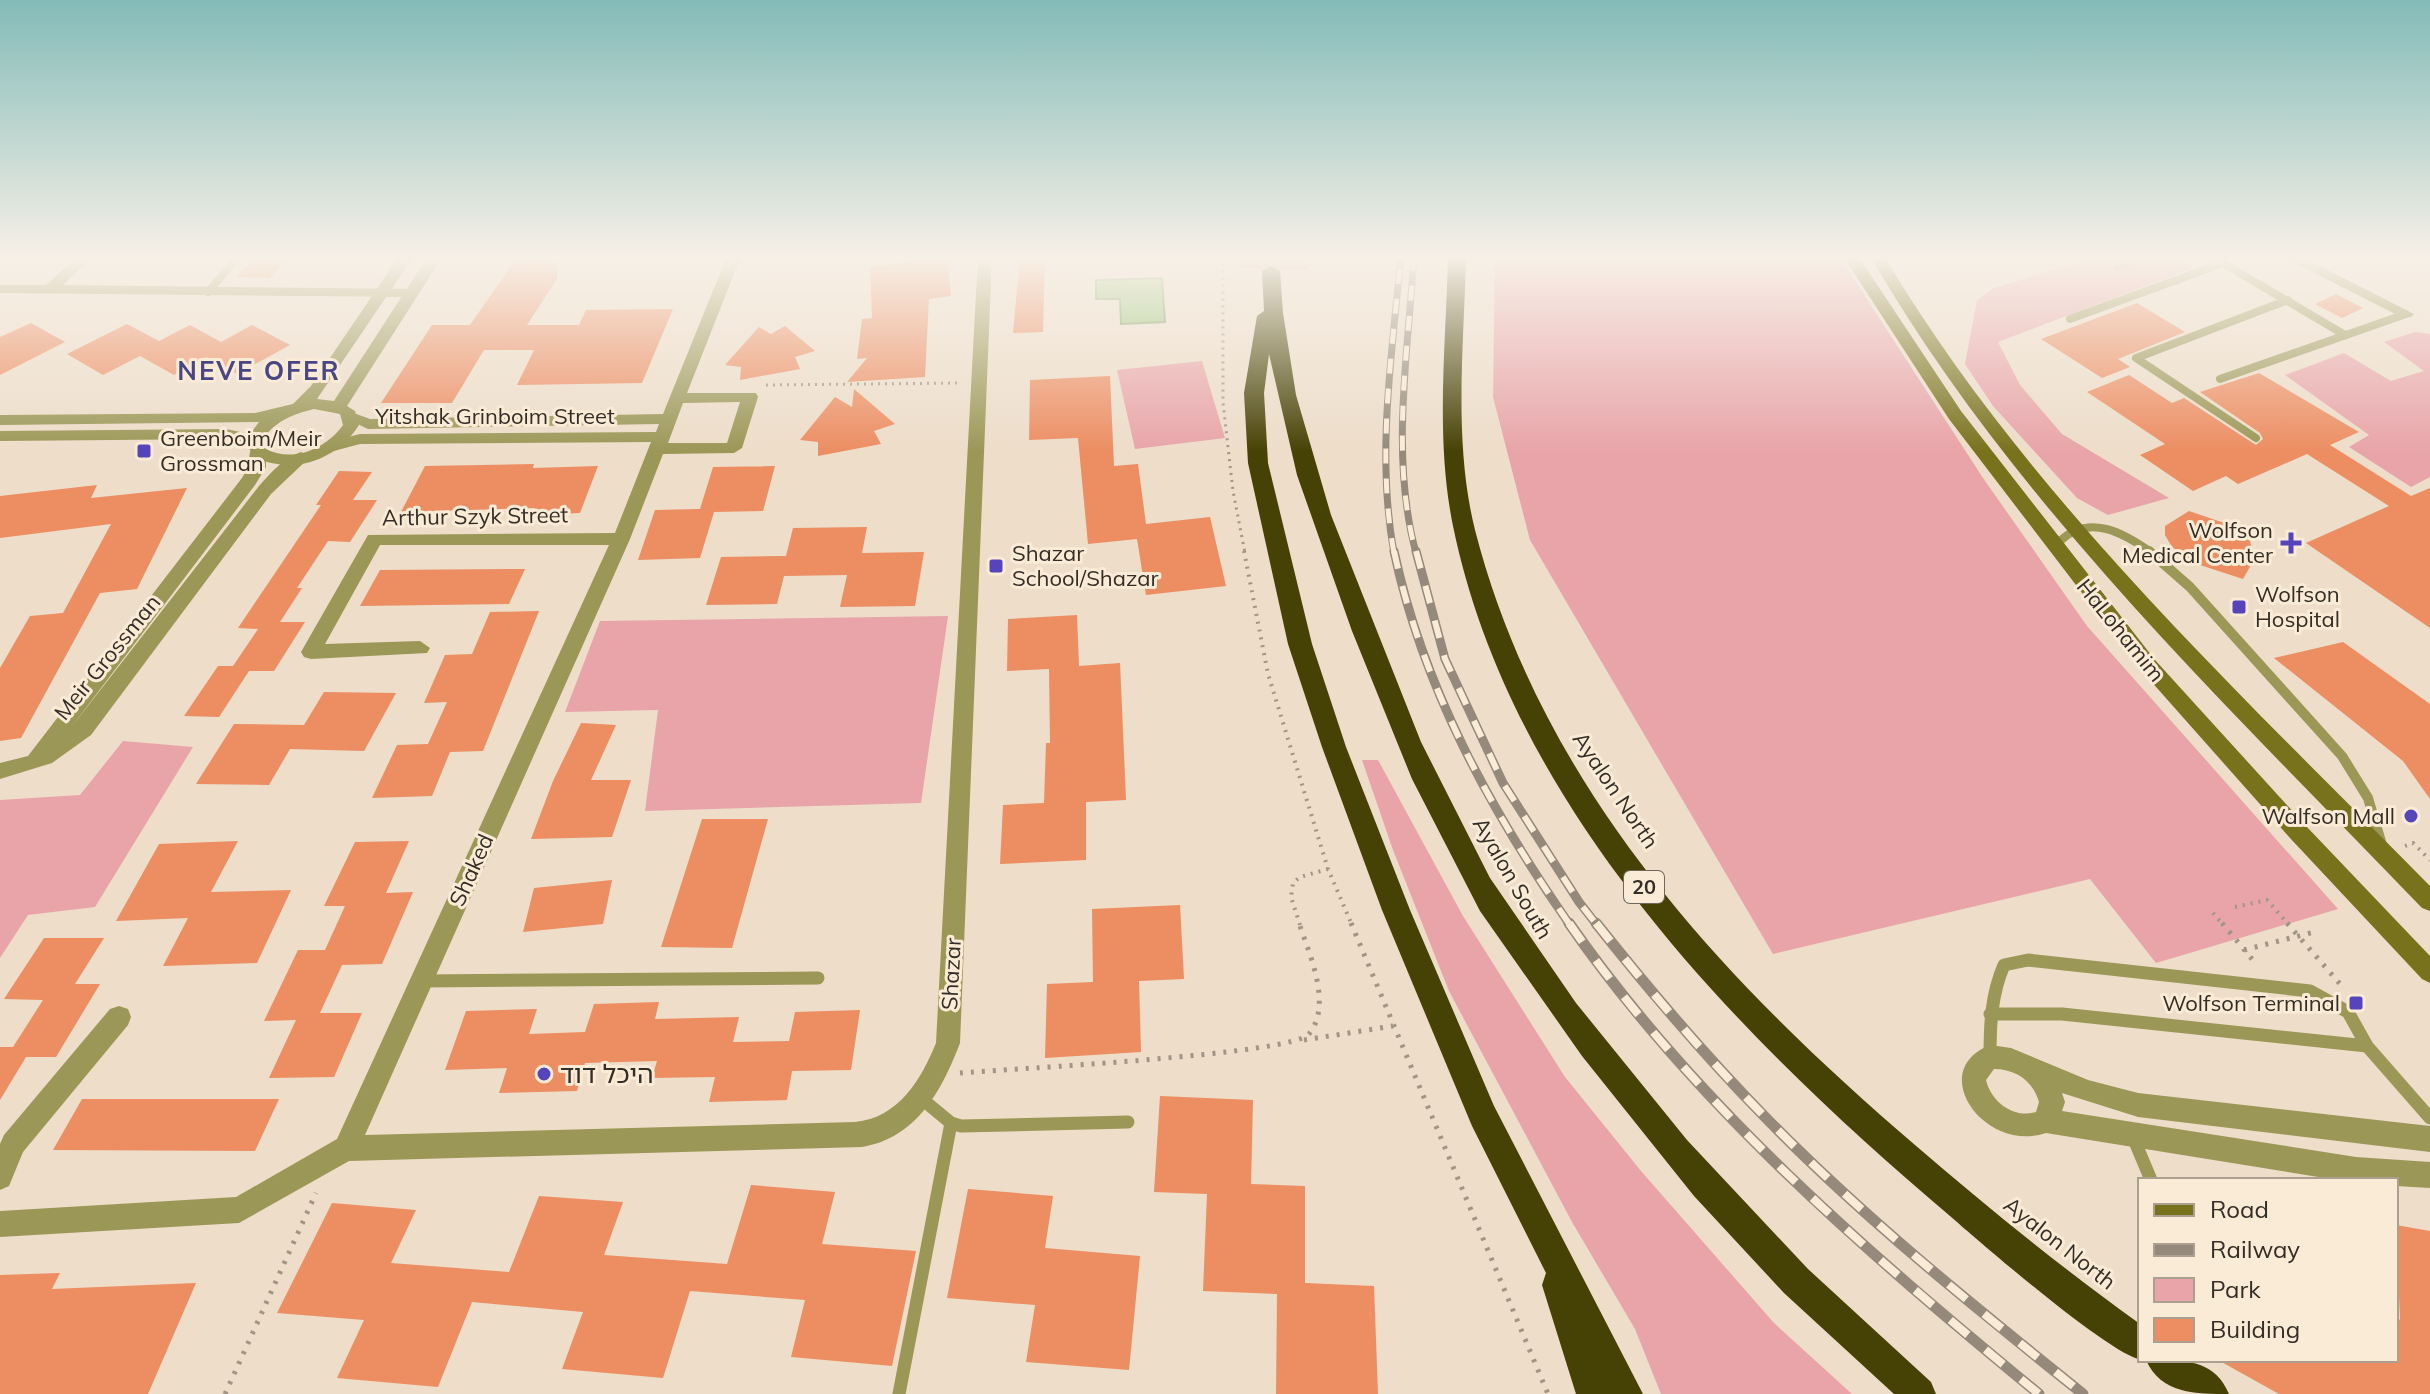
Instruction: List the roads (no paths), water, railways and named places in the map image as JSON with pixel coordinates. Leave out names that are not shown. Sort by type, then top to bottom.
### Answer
[{"type":"highway","name":"Ayalon South","points":[[1264,321],[1254,393],[1258,463],[1300,644],[1334,747],[1396,910],[1483,1116],[1539,1229]]},
{"type":"highway","name":"Ayalon South","points":[[1275,321],[1278,356],[1308,481],[1391,701],[1480,886],[1529,962],[1605,1065],[1694,1170],[1794,1280],[1919,1394]]},
{"type":"highway","name":"Ayalon North","points":[[1456,321],[1454,437],[1463,527],[1502,652],[1546,742],[1589,812],[1701,957],[1855,1115],[2020,1254],[2138,1342]]},
{"type":"highway","points":[[1539,1229],[1593,1394]]},
{"type":"highway","points":[[1539,1229],[1595,1329],[1626,1394]]},
{"type":"highway","points":[[2166,1362],[2212,1394]]},
{"type":"main road","name":"HaLohamim","points":[[1893,321],[1955,415],[2063,556],[2200,726],[2430,972]]},
{"type":"main road","name":"HaLohamim","points":[[1917,321],[2031,479],[2074,528],[2226,693],[2430,901]]},
{"type":"street","points":[[257,446],[265,426],[292,410],[317,389],[363,321]]},
{"type":"street","points":[[330,447],[347,432],[345,412],[397,321]]},
{"type":"street","name":"Shaked","points":[[346,1148],[621,539],[708,321]]},
{"type":"street","name":"Shazar","points":[[346,1148],[830,1137],[878,1130],[922,1099],[936,1075],[948,1043],[981,321]]},
{"type":"street","points":[[663,435],[734,448],[750,397],[677,398]]},
{"type":"street","name":"Yitshak Grinboim Street","points":[[292,410],[314,404],[345,412],[368,424],[663,435]]},
{"type":"street","points":[[0,420],[255,418],[292,410]]},
{"type":"street","points":[[0,436],[226,434],[257,446],[274,460],[301,458]]},
{"type":"street","name":"Yitshak Grinboim Street","points":[[301,458],[360,439],[663,435]]},
{"type":"street","name":"Meir Grossman","points":[[33,762],[249,481],[257,467],[257,446]]},
{"type":"street","name":"Meir Grossman","points":[[33,762],[74,738],[101,710],[265,490],[287,467],[301,458]]},
{"type":"street","name":"Arthur Szyk Street","points":[[420,648],[311,652],[374,539],[621,539]]},
{"type":"street","points":[[0,771],[33,762]]},
{"type":"street","points":[[0,1177],[13,1144],[119,1017]]},
{"type":"street","points":[[2430,1139],[2138,1105],[2088,1092],[2011,1058],[1990,1057],[1978,1065],[1974,1074],[1978,1097],[1987,1109],[1999,1119],[2026,1128],[2046,1121],[2356,1175],[2430,1174]]},
{"type":"street","points":[[2033,1070],[2049,1091],[2052,1112],[2046,1121]]},
{"type":"street","points":[[0,1224],[239,1210],[346,1148]]},
{"type":"lane","points":[[2233,321],[2136,358],[2256,438]]},
{"type":"lane","points":[[2322,321],[2345,335]]},
{"type":"lane","points":[[2220,379],[2386,321]]},
{"type":"lane","points":[[2063,556],[2060,541],[2074,528],[2092,526],[2113,531],[2165,562],[2343,760],[2369,798],[2384,854]]},
{"type":"lane","points":[[1990,1057],[1990,1014],[1996,982],[2004,965],[2028,960],[2310,991],[2348,1012],[2367,1046],[2430,1118]]},
{"type":"lane","points":[[421,981],[818,978]]},
{"type":"lane","points":[[1990,1014],[2062,1014],[2367,1046]]},
{"type":"lane","points":[[922,1099],[951,1123],[961,1126],[1128,1122]]},
{"type":"lane","points":[[899,1394],[951,1123]]},
{"type":"lane","points":[[2132,1135],[2150,1178]]},
{"type":"railway","points":[[1394,553],[1386,479],[1386,442],[1395,321]]},
{"type":"railway","points":[[1409,321],[1402,442],[1408,517],[1416,553]]},
{"type":"railway","points":[[1394,551],[1423,651],[1463,747],[1513,838],[1570,925]]},
{"type":"railway","points":[[1416,551],[1445,659],[1503,783],[1597,925]]},
{"type":"railway","points":[[1569,923],[1672,1054],[1729,1116],[1849,1232],[2039,1394]]},
{"type":"railway","points":[[1596,923],[1700,1048],[1804,1156],[1921,1261],[2083,1394]]},
{"type":"place","name":"Greenboim/Meir Grossman","points":[[144,451]]},
{"type":"place","name":"Wolfson Medical Center","points":[[2291,543]]},
{"type":"place","name":"Shazar School/Shazar","points":[[996,566]]},
{"type":"place","name":"Wolfson Hospital","points":[[2239,607]]},
{"type":"place","name":"Walfson Mall","points":[[2411,816]]},
{"type":"place","name":"Wolfson Terminal","points":[[2356,1003]]},
{"type":"place","name":"היכל דוד","points":[[544,1074]]},
{"type":"district","name":"NEVE OFER","points":[[259,371]]}]
